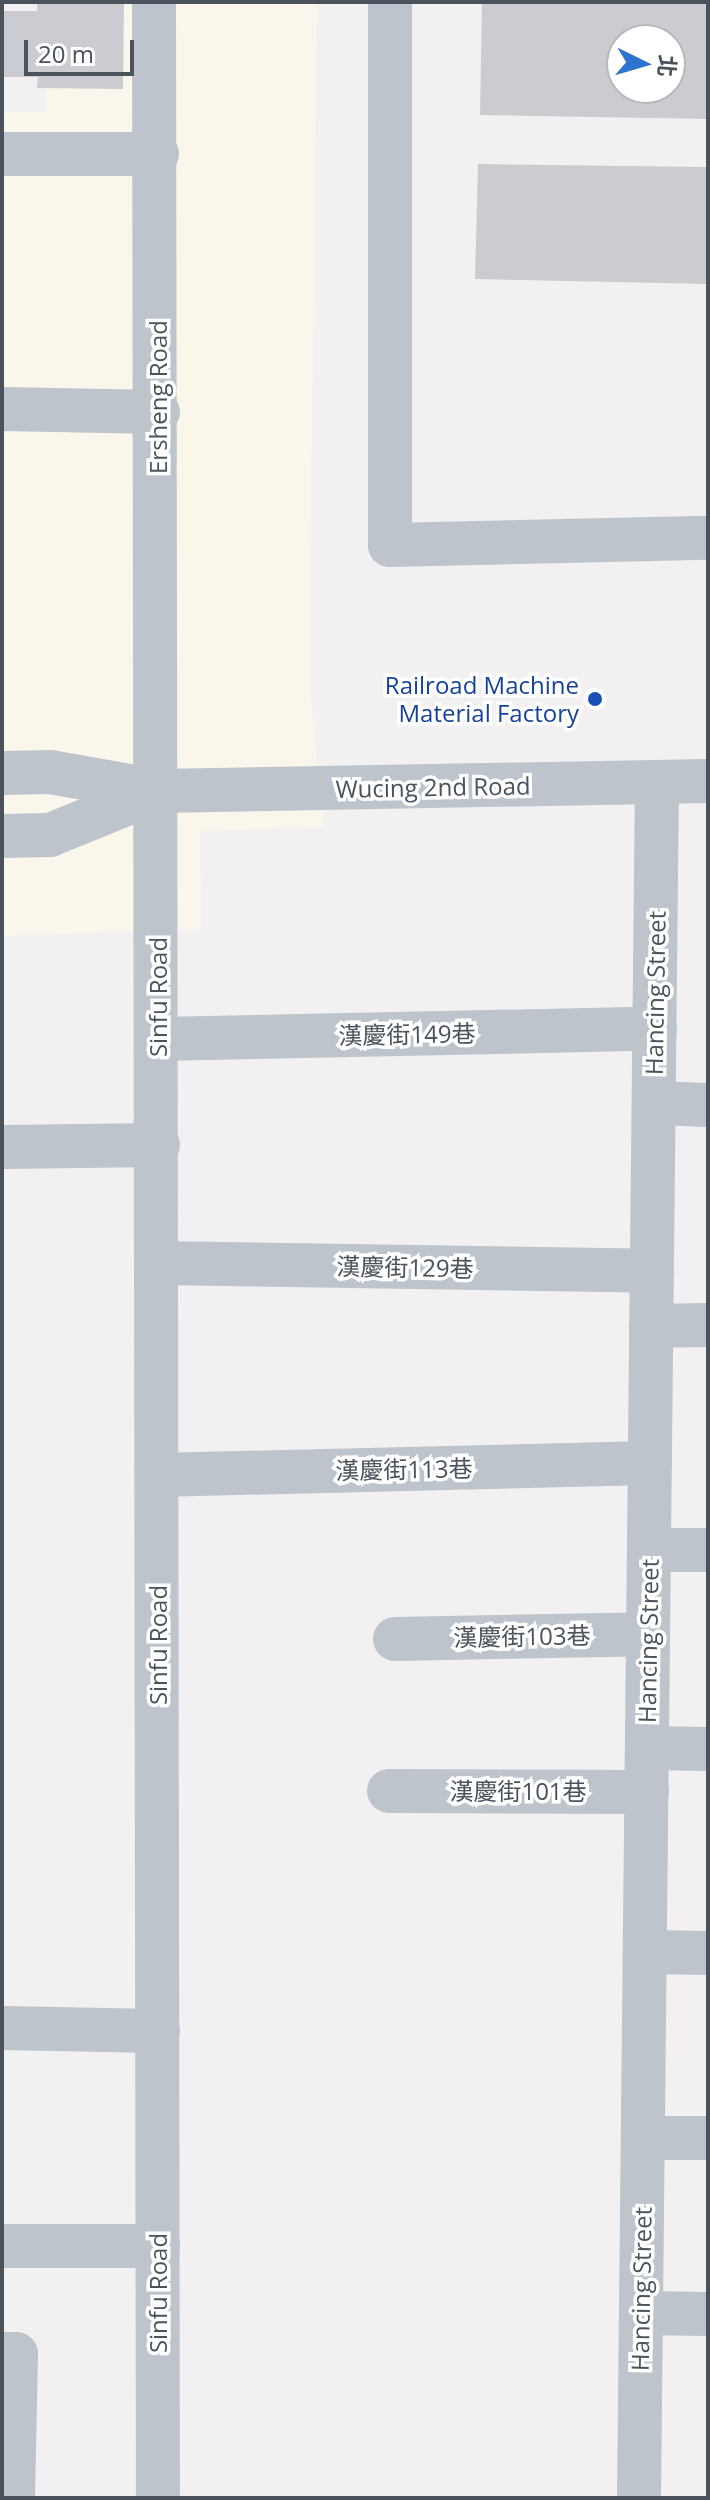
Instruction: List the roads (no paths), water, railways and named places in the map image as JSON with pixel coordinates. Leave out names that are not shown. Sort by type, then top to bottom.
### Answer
[{"type":"street","name":"Ersheng Road","points":[[154,2],[158,791]]},
{"type":"street","points":[[390,2],[390,545],[708,538]]},
{"type":"street","points":[[2,154],[157,154]]},
{"type":"street","points":[[2,409],[158,412]]},
{"type":"street","name":"Wucing 2nd Road","points":[[2,773],[50,772],[158,791],[708,781]]},
{"type":"street","name":"Hancing Street","points":[[639,2498],[657,783]]},
{"type":"street","name":"Wucing 2nd Road","points":[[2,836],[50,835],[158,791]]},
{"type":"street","name":"Sinfu Road","points":[[158,791],[158,2498]]},
{"type":"street","name":"漢慶街149巷","points":[[158,1039],[655,1029]]},
{"type":"street","points":[[654,1103],[708,1105]]},
{"type":"street","points":[[2,1147],[158,1145]]},
{"type":"street","name":"漢慶街129巷","points":[[158,1263],[652,1271]]},
{"type":"street","points":[[651,1326],[708,1325]]},
{"type":"street","name":"漢慶街113巷","points":[[158,1475],[650,1463]]},
{"type":"street","points":[[649,1550],[708,1550]]},
{"type":"street","name":"漢慶街103巷","points":[[395,1639],[648,1634]]},
{"type":"street","points":[[647,1748],[708,1749]]},
{"type":"street","name":"漢慶街101巷","points":[[389,1791],[647,1792]]},
{"type":"street","points":[[645,1952],[708,1953]]},
{"type":"street","points":[[2,2028],[158,2031]]},
{"type":"street","points":[[643,2138],[708,2138]]},
{"type":"street","points":[[2,2246],[158,2246]]},
{"type":"street","points":[[641,2313],[708,2314]]},
{"type":"street","points":[[2,2354],[16,2354],[13,2498]]},
{"type":"place","name":"Railroad Machine Material Factory","points":[[595,699]]}]
